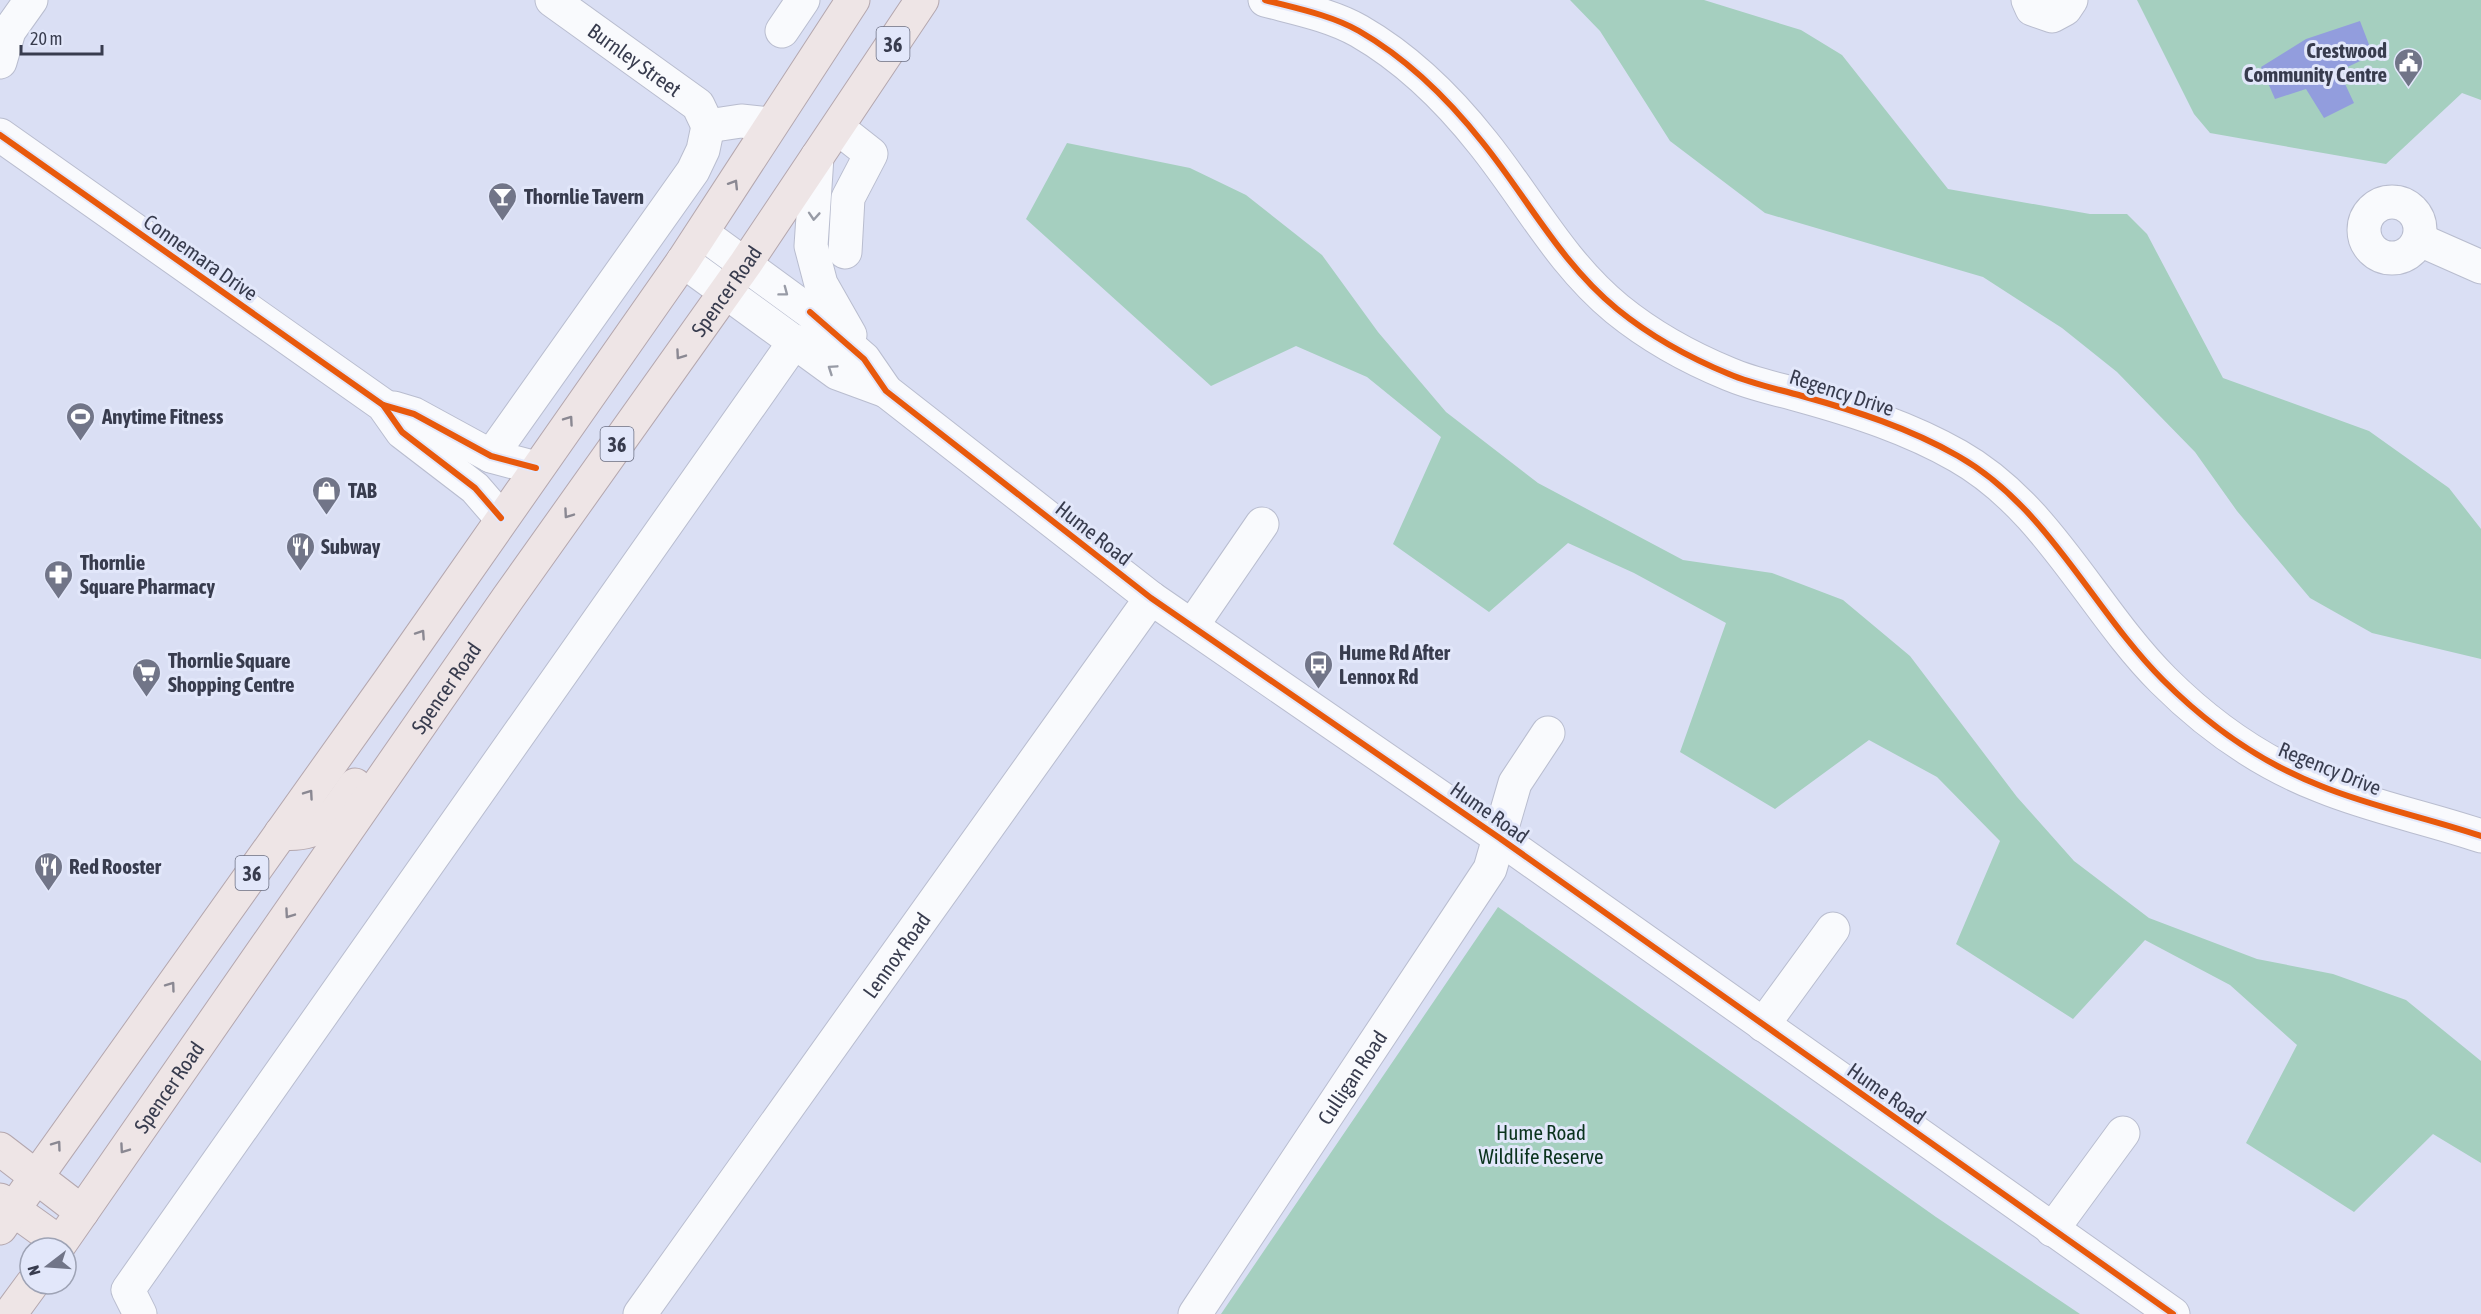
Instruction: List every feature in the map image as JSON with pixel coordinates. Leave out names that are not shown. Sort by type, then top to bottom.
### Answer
[{"type":"main road","name":"36","points":[[4,1212],[35,1176],[280,833],[683,261],[853,0]]},
{"type":"main road","points":[[771,124],[813,90],[873,0]]},
{"type":"main road","name":"Spencer Road","points":[[65,1236],[508,598],[746,263],[922,0]]},
{"type":"main road","points":[[280,833],[300,835],[318,829],[343,803],[464,627],[508,598]]},
{"type":"main road","points":[[0,1149],[82,1212]]},
{"type":"main road","points":[[4,1212],[42,1236]]},
{"type":"main road","points":[[10,1314],[23,1296]]},
{"type":"street","points":[[0,62],[5,34],[31,0]]},
{"type":"street","name":"Burnley Street","points":[[552,0],[698,105],[708,126]]},
{"type":"street","points":[[782,31],[803,0]]},
{"type":"street","name":"Regency Drive","points":[[1264,0],[1356,30],[1400,59],[1442,97],[1483,142],[1569,263],[1618,309],[1678,349],[1731,375],[1847,408],[1905,430],[1960,457],[2004,488],[2056,546],[2156,672],[2210,723],[2267,760],[2320,786],[2481,836]]},
{"type":"street","points":[[2028,0],[2031,9],[2052,16],[2065,9],[2071,0]]},
{"type":"street","points":[[491,456],[693,171],[703,150],[708,126],[741,121],[771,124]]},
{"type":"street","points":[[838,128],[871,154],[848,198],[845,252]]},
{"type":"street","name":"Connemara Drive","points":[[0,135],[384,405],[414,414],[491,456],[536,468]]},
{"type":"street","name":"Hume Road","points":[[817,157],[811,246],[821,284],[864,359],[886,391],[1192,627],[1498,837],[2173,1314]]},
{"type":"street","name":"Hume Road","points":[[702,233],[810,312],[864,359]]},
{"type":"street","points":[[2420,240],[2481,267]]},
{"type":"street","name":"Hume Road","points":[[683,261],[726,290],[837,373],[886,391]]},
{"type":"street","points":[[140,1314],[128,1290],[795,341]]},
{"type":"street","name":"Connemara Drive","points":[[384,405],[402,432],[475,488],[501,518]]},
{"type":"street","points":[[1192,627],[1262,524]]},
{"type":"street","name":"Lennox Road","points":[[640,1314],[1152,598]]},
{"type":"street","name":"Hume Road","points":[[1498,837],[1515,783],[1548,733]]},
{"type":"street","name":"Culligan Road","points":[[1195,1314],[1490,869],[1498,837]]},
{"type":"street","points":[[1763,1025],[1833,929]]},
{"type":"street","points":[[2052,1230],[2123,1133]]},
{"type":"green space","points":[[1570,0],[1704,0],[1801,30],[1842,55],[1948,189],[2090,214],[2127,214],[2147,234],[2223,378],[2369,431],[2449,488],[2481,529],[2481,659],[2372,633],[2310,598],[2237,511],[2195,452],[2117,372],[2062,328],[1983,277],[1765,213],[1670,141],[1600,31]]},
{"type":"green space","points":[[2137,0],[2481,0],[2481,100],[2462,93],[2386,164],[2210,133],[2194,114]]},
{"type":"green space","points":[[1067,143],[1190,168],[1246,195],[1322,255],[1378,332],[1446,412],[1538,483],[1683,560],[1772,573],[1843,600],[1910,656],[2017,797],[2074,861],[2149,918],[2257,959],[2333,974],[2406,1000],[2481,1061],[2481,1163],[2433,1134],[2354,1212],[2246,1143],[2297,1045],[2230,985],[2145,940],[2073,1019],[1956,944],[2000,841],[1937,777],[1869,740],[1775,809],[1680,752],[1726,623],[1634,573],[1568,543],[1489,612],[1393,544],[1441,437],[1367,377],[1296,346],[1211,386],[1026,219]]},
{"type":"green space","name":"Hume Road Wildlife Reserve","points":[[1498,907],[1936,1217],[2080,1314],[1221,1314]]},
{"type":"water","points":[[2360,21],[2373,55],[2339,71],[2354,103],[2324,118],[2306,89],[2275,99],[2261,67],[2306,39]]},
{"type":"cycle path","points":[[1265,0],[1313,12],[1348,25],[1410,67],[1470,127],[1578,271],[1617,309],[1656,337],[1738,378],[1862,414],[1921,437],[1958,456],[1990,477],[2044,531],[2137,652],[2163,680],[2198,712],[2237,741],[2278,766],[2321,786],[2481,836]]},
{"type":"cycle path","points":[[0,135],[383,405],[402,432],[475,488],[501,518]]},
{"type":"cycle path","points":[[810,312],[864,359],[886,391],[1151,598],[1498,837],[2173,1314]]},
{"type":"cycle path","points":[[383,405],[414,414],[491,456],[536,468]]},
{"type":"place","name":"Crestwood Community Centre","points":[[2408,88]]},
{"type":"place","name":"Thornlie Tavern","points":[[503,222]]},
{"type":"place","name":"Anytime Fitness","points":[[81,442]]},
{"type":"place","name":"TAB","points":[[327,516]]},
{"type":"place","name":"Subway","points":[[300,572]]},
{"type":"place","name":"Thornlie Square Pharmacy","points":[[59,600]]},
{"type":"place","name":"Hume Rd After Lennox Rd","points":[[1318,690]]},
{"type":"place","name":"Thornlie Square Shopping Centre","points":[[147,698]]},
{"type":"place","name":"Red Rooster","points":[[48,892]]}]
